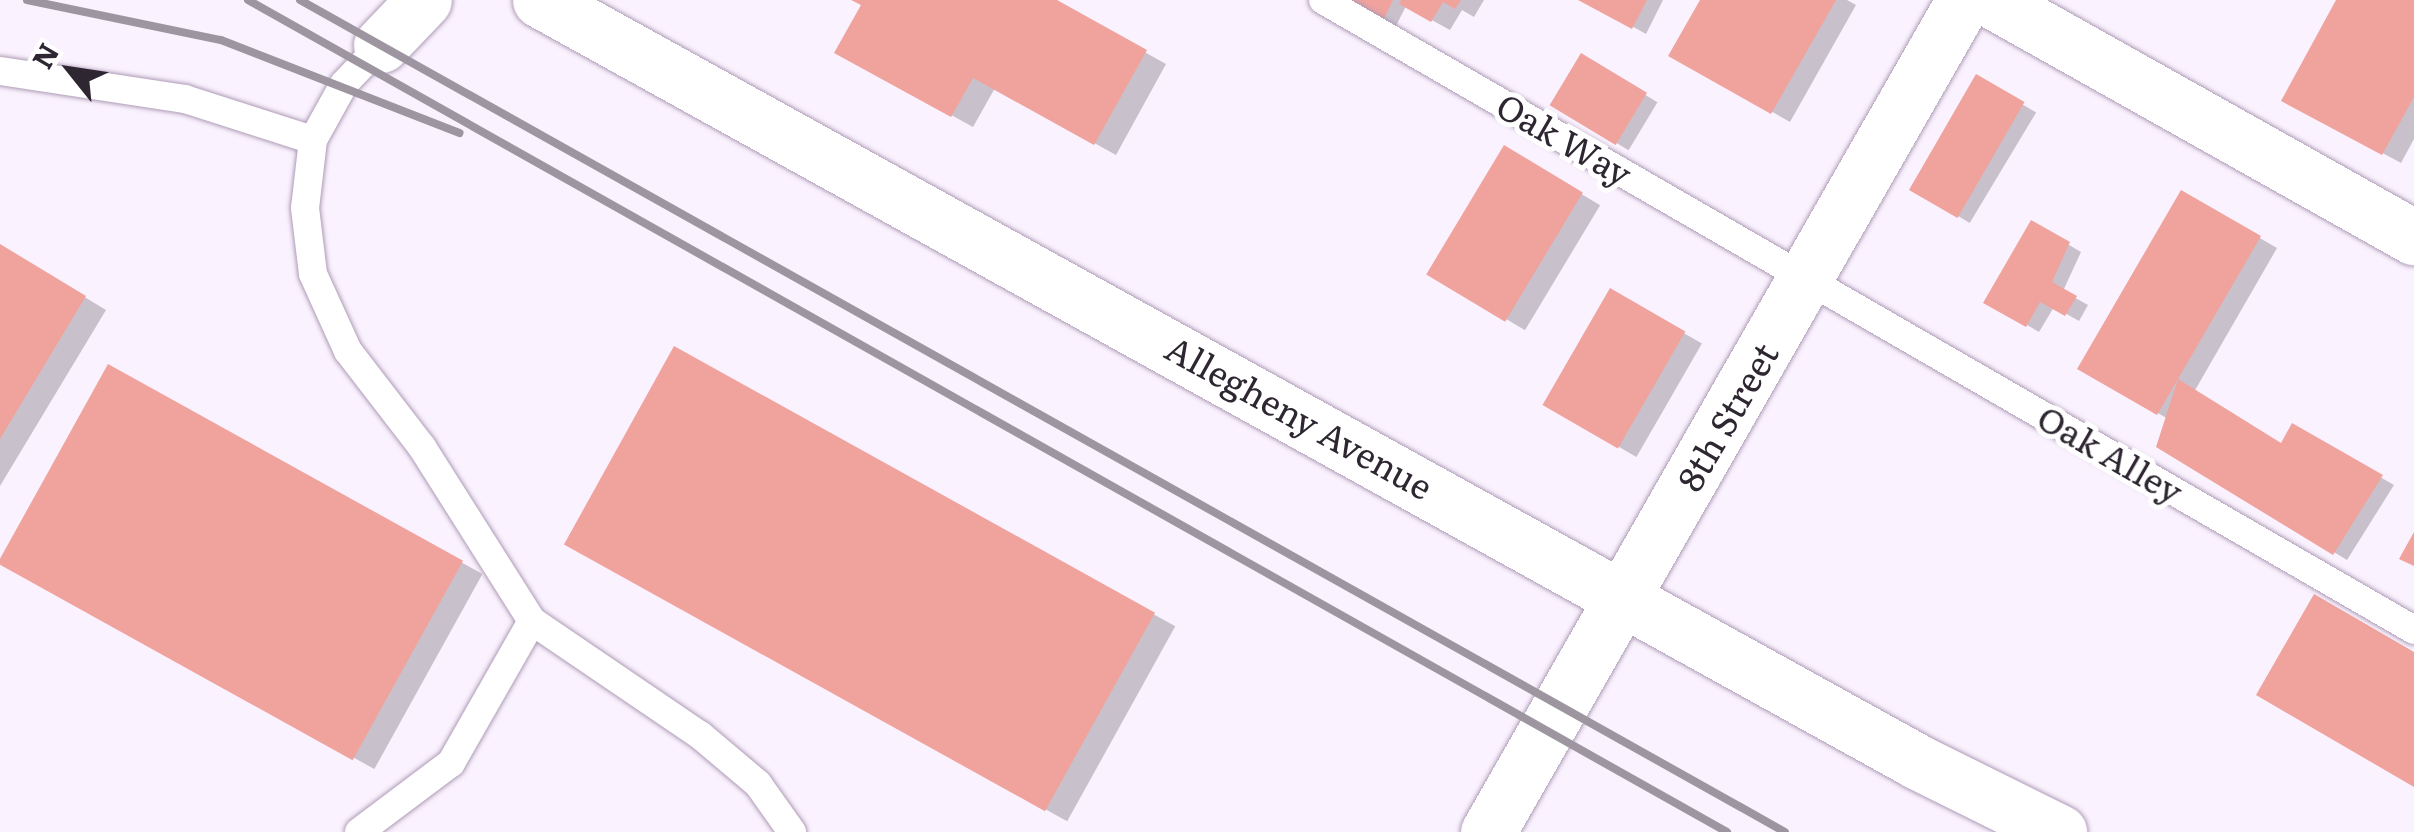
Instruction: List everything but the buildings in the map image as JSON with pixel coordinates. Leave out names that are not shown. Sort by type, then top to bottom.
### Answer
[{"type":"street","points":[[381,45],[424,0]]},
{"type":"street","name":"Allegheny Avenue","points":[[540,0],[1624,594],[1916,761],[2059,832]]},
{"type":"street","name":"8th Street","points":[[1488,832],[1964,0]]},
{"type":"street","points":[[1991,0],[2414,237]]},
{"type":"lane","name":"Oak Way","points":[[1323,0],[1808,275]]},
{"type":"lane","points":[[381,45],[344,84],[313,140],[305,208],[312,274],[348,351],[422,448],[532,621],[700,734],[758,784],[792,832]]},
{"type":"lane","points":[[0,71],[185,99],[313,140]]},
{"type":"lane","name":"Oak Alley","points":[[1808,275],[2414,630]]},
{"type":"lane","points":[[359,832],[451,763],[532,621]]},
{"type":"railway","points":[[27,0],[221,40],[459,133]]},
{"type":"railway","points":[[248,0],[1727,832]]},
{"type":"railway","points":[[300,0],[1785,832]]}]
